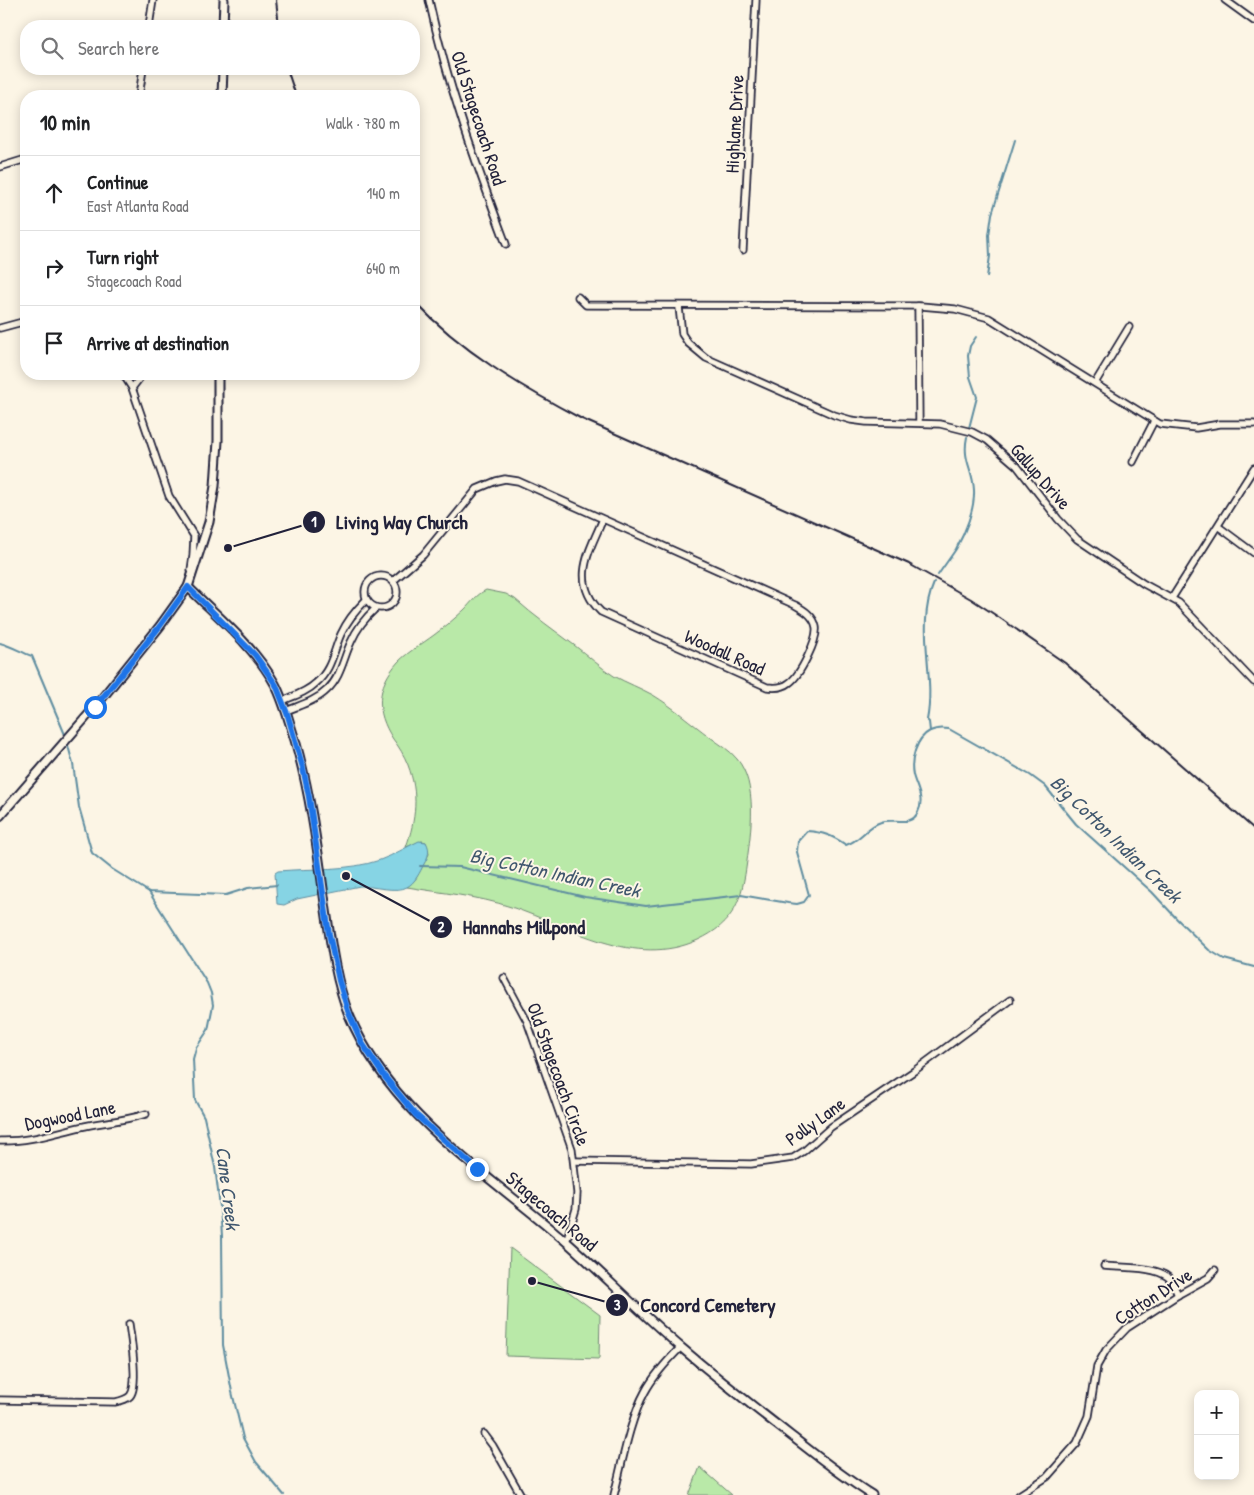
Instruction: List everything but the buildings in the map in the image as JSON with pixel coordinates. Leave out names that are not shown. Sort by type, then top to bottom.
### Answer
[{"type":"street","points":[[150,20],[153,0]]},
{"type":"street","points":[[223,20],[224,0]]},
{"type":"street","name":"Old Stagecoach Road","points":[[429,0],[460,118],[506,244]]},
{"type":"street","name":"Highlane Drive","points":[[743,250],[756,0]]},
{"type":"street","points":[[1225,0],[1254,21]]},
{"type":"street","points":[[140,90],[142,75]]},
{"type":"street","points":[[222,90],[223,75]]},
{"type":"street","points":[[0,167],[20,161]]},
{"type":"street","points":[[578,296],[586,305],[679,307],[918,306],[955,309],[989,318],[1160,424],[1196,428],[1220,424],[1254,424]]},
{"type":"street","points":[[918,306],[919,422]]},
{"type":"street","name":"Gallup Drive","points":[[679,307],[682,334],[688,343],[706,358],[834,414],[851,420],[919,422],[958,428],[972,432],[986,440],[1017,466],[1058,519],[1078,539],[1144,584],[1179,603],[1254,682]]},
{"type":"street","points":[[0,328],[20,323]]},
{"type":"street","points":[[1095,383],[1129,327]]},
{"type":"street","points":[[127,380],[132,388],[169,496],[194,536],[188,587]]},
{"type":"street","points":[[132,388],[138,380]]},
{"type":"street","points":[[0,816],[95,707],[160,626],[188,587],[209,522],[215,486],[218,441],[218,380]]},
{"type":"street","points":[[1133,462],[1154,421]]},
{"type":"street","points":[[1172,598],[1254,468]]},
{"type":"street","name":"Woodall Road","points":[[393,581],[425,553],[473,492],[492,482],[518,481],[603,519],[795,605],[807,613],[816,625],[816,637],[794,680],[782,687],[767,687],[601,612],[593,603],[586,590],[584,568],[586,557],[603,519]]},
{"type":"street","points":[[1218,527],[1254,553]]},
{"type":"street","points":[[282,701],[305,691],[324,675],[330,666],[345,626],[366,600],[365,588],[371,578],[383,576],[393,581],[397,591],[394,602],[385,608],[376,608],[366,600]]},
{"type":"street","name":"Stagecoach Road","points":[[188,587],[255,655],[276,685],[303,768],[316,840],[332,952],[348,1011],[362,1043],[384,1076],[416,1115],[477,1169],[566,1242],[681,1348],[852,1483],[872,1495]]},
{"type":"street","points":[[286,711],[322,695],[330,687],[340,672],[357,630],[376,608]]},
{"type":"street","name":"Old Stagecoach Circle","points":[[504,978],[512,990],[530,1030],[572,1149],[577,1193],[576,1209],[566,1242]]},
{"type":"street","name":"Polly Lane","points":[[574,1161],[751,1164],[793,1158],[804,1151],[831,1127],[914,1071],[1010,1000]]},
{"type":"street","name":"Dogwood Lane","points":[[0,1141],[32,1138],[80,1127],[130,1119],[146,1114]]},
{"type":"street","points":[[1104,1266],[1152,1270],[1167,1277],[1174,1285],[1178,1295]]},
{"type":"street","name":"Cotton Drive","points":[[1019,1495],[1047,1477],[1077,1443],[1089,1416],[1098,1366],[1106,1350],[1127,1328],[1208,1278],[1215,1270]]},
{"type":"street","points":[[0,1400],[115,1402],[130,1396],[134,1388],[134,1358],[129,1324]]},
{"type":"street","points":[[614,1495],[636,1412],[644,1393],[656,1375],[681,1348]]},
{"type":"street","points":[[484,1434],[521,1495]]},
{"type":"green space","points":[[486,590],[506,594],[515,599],[619,679],[653,695],[675,710],[728,750],[744,769],[748,781],[751,808],[749,849],[745,875],[739,898],[734,908],[721,926],[711,933],[698,940],[674,948],[650,950],[627,948],[580,934],[534,915],[498,903],[473,897],[407,887],[415,880],[429,854],[426,842],[422,841],[406,847],[414,816],[414,786],[406,761],[383,719],[381,709],[382,690],[385,681],[398,662],[446,626],[477,596]]},
{"type":"green space","points":[[510,1248],[600,1315],[599,1359],[506,1356]]},
{"type":"green space","points":[[700,1467],[732,1495],[689,1495]]},
{"type":"water","points":[[419,841],[426,842],[429,851],[428,856],[417,877],[403,889],[360,886],[297,899],[284,905],[277,904],[275,873],[278,871],[343,868],[368,864],[385,858]]},
{"type":"waterway","points":[[987,277],[992,214],[1015,140]]},
{"type":"waterway","points":[[969,428],[977,397],[970,377],[968,356],[970,346],[976,337]]},
{"type":"waterway","points":[[938,575],[956,549],[969,521],[973,505],[974,490],[966,452],[967,437]]},
{"type":"waterway","points":[[930,731],[927,720],[929,686],[926,617],[934,583]]},
{"type":"waterway","name":"Big Cotton Indian Creek","points":[[0,643],[32,656],[66,737]]},
{"type":"waterway","name":"Big Cotton Indian Creek","points":[[420,866],[460,867],[585,897],[646,906],[741,895],[797,904],[804,902],[809,895],[797,852],[798,841],[807,831],[828,835],[846,845],[856,840],[876,824],[886,821],[911,820],[918,812],[921,802],[912,769],[915,750],[925,734],[939,728],[949,729],[1030,775],[1045,786],[1076,824],[1152,892],[1209,950],[1224,959],[1254,967]]},
{"type":"waterway","name":"Big Cotton Indian Creek","points":[[67,742],[73,764],[79,807],[92,853],[112,869],[149,892],[226,895],[248,888],[277,885]]},
{"type":"waterway","name":"Cane Creek","points":[[149,892],[207,983],[211,993],[213,1005],[208,1030],[196,1048],[193,1059],[195,1100],[204,1117],[215,1167],[220,1207],[223,1345],[243,1438],[256,1462],[284,1495]]},
{"type":"railway","points":[[276,0],[278,20]]},
{"type":"railway","points":[[289,75],[294,90]]},
{"type":"railway","points":[[420,307],[452,336],[493,367],[582,419],[909,564],[971,599],[1065,663],[1254,829]]},
{"type":"place","name":"Living Way Church","points":[[228,548]]},
{"type":"place","name":"Hannahs Millpond","points":[[346,876]]},
{"type":"place","name":"Concord Cemetery","points":[[532,1281]]},
{"type":"route","points":[[95,707],[160,626],[188,587],[255,655],[276,685],[288,716],[303,768],[332,952],[348,1011],[362,1043],[384,1076],[416,1115],[477,1169]]}]
